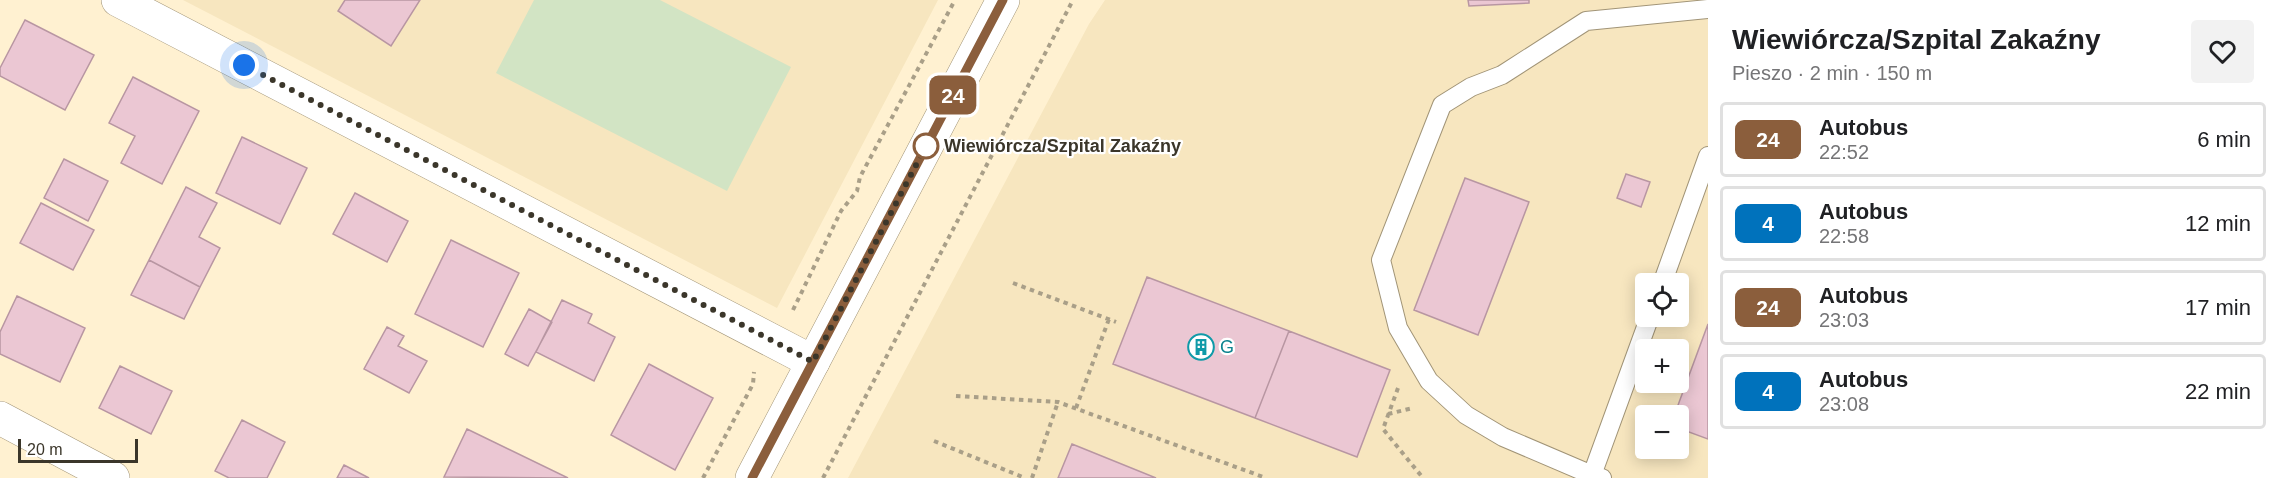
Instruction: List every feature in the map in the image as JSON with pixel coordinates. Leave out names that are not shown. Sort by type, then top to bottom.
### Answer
[{"type":"street","points":[[118,0],[813,362]]},
{"type":"street","points":[[752,478],[1003,0]]},
{"type":"street","points":[[0,418],[113,478]]},
{"type":"lane","points":[[1646,327],[1597,477],[1503,437],[1466,415],[1429,381],[1398,328],[1381,260],[1442,105],[1471,87],[1502,75],[1586,21],[1708,9]]},
{"type":"lane","points":[[1666,273],[1708,156]]},
{"type":"path","points":[[703,478],[753,384],[753,362],[778,318],[789,319],[841,211],[857,191],[860,177],[955,0]]},
{"type":"path","points":[[823,478],[1073,0]]},
{"type":"path","points":[[1013,284],[1116,322]]},
{"type":"path","points":[[1076,408],[1109,319]]},
{"type":"path","points":[[1411,352],[1383,429],[1423,478]]},
{"type":"path","points":[[956,396],[1058,402],[1266,478]]},
{"type":"path","points":[[1032,478],[1058,402]]},
{"type":"path","points":[[934,441],[1025,478]]},
{"type":"shaded area","points":[[183,0],[938,0],[777,308]]},
{"type":"shaded area","points":[[1105,0],[1708,0],[1708,478],[848,478],[1089,24]]},
{"type":"green space","points":[[534,0],[660,0],[791,67],[727,191],[496,73]]},
{"type":"building","points":[[345,0],[420,0],[391,46],[338,11]]},
{"type":"building","points":[[1468,0],[1529,0],[1529,3],[1469,6]]},
{"type":"building","points":[[25,20],[94,55],[65,110],[0,76],[0,68]]},
{"type":"building","points":[[133,77],[199,111],[162,184],[121,163],[135,136],[109,123]]},
{"type":"building","points":[[242,137],[307,168],[280,224],[216,193]]},
{"type":"building","points":[[64,159],[108,181],[88,221],[44,198]]},
{"type":"building","points":[[1626,174],[1650,182],[1641,207],[1617,198]]},
{"type":"building","points":[[1465,178],[1529,202],[1478,335],[1414,310]]},
{"type":"building","points":[[186,187],[217,203],[199,237],[220,248],[200,287],[149,260]]},
{"type":"building","points":[[355,193],[408,221],[387,262],[333,234]]},
{"type":"building","points":[[41,203],[94,230],[73,270],[20,243]]},
{"type":"building","points":[[451,240],[519,273],[483,347],[415,314]]},
{"type":"building","points":[[149,260],[200,287],[184,319],[131,295]]},
{"type":"building","name":"G","points":[[1147,277],[1289,331],[1255,418],[1113,364]]},
{"type":"building","points":[[17,296],[85,328],[60,382],[0,354],[0,332]]},
{"type":"building","points":[[562,300],[592,314],[588,323],[615,337],[594,381],[536,352]]},
{"type":"building","points":[[529,309],[552,322],[528,366],[505,354]]},
{"type":"building","points":[[1708,324],[1708,439],[1689,432],[1689,405],[1678,405],[1682,393],[1689,393],[1689,375]]},
{"type":"building","points":[[387,327],[404,336],[398,346],[427,361],[409,393],[364,369]]},
{"type":"building","points":[[1289,331],[1390,370],[1357,457],[1255,418]]},
{"type":"building","points":[[649,364],[713,398],[675,470],[611,435]]},
{"type":"building","points":[[120,366],[172,391],[151,434],[99,408]]},
{"type":"building","points":[[242,420],[285,442],[267,478],[229,478],[215,471]]},
{"type":"building","points":[[467,429],[568,478],[444,477]]},
{"type":"building","points":[[1072,444],[1156,478],[1058,478]]},
{"type":"building","points":[[344,465],[369,478],[337,478]]},
{"type":"bus line","name":"24","points":[[752,478],[1003,0]]},
{"type":"place","name":"Wiewiórcza/Szpital Zakaźny","points":[[926,146]]},
{"type":"place","name":"G","points":[[1201,347]]},
{"type":"route","points":[[244,65],[813,362],[926,146]]}]
